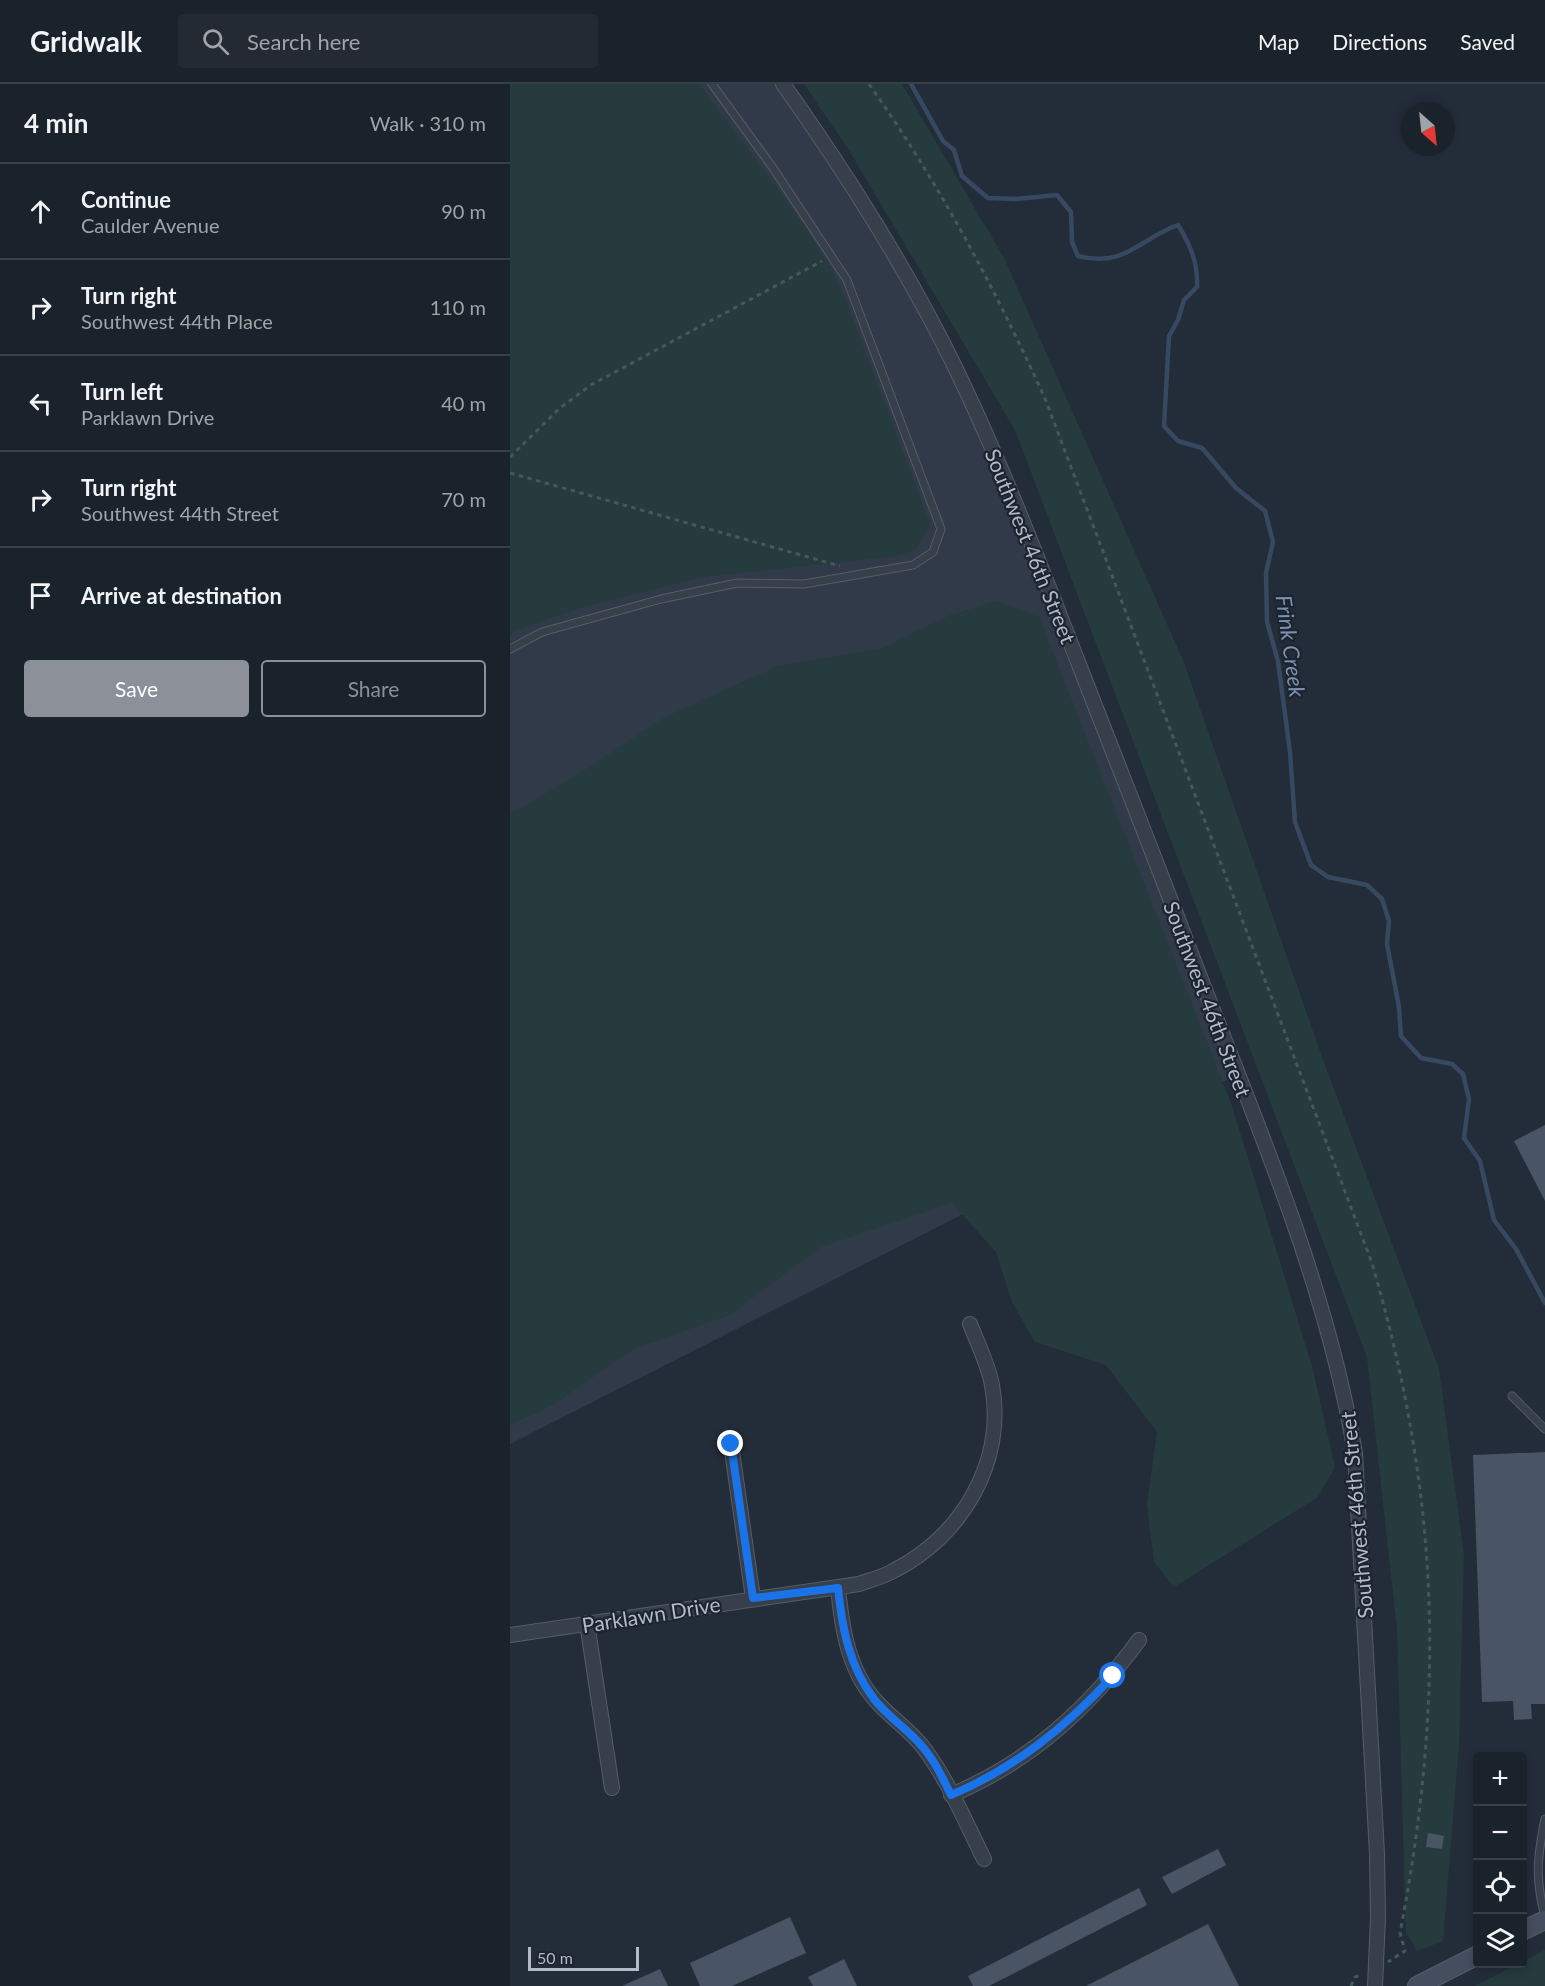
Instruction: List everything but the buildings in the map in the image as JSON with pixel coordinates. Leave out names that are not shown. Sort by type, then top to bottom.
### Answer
[{"type":"main road","points":[[1527,1928],[1545,1918]]},
{"type":"main road","points":[[1417,1986],[1473,1958]]},
{"type":"street","name":"Southwest 46th Street","points":[[783,84],[823,141],[912,287],[953,364],[992,448],[1025,525],[1161,875],[1318,1294],[1344,1391],[1356,1464],[1377,1854],[1378,1917],[1375,1986]]},
{"type":"street","name":"Parklawn Drive","points":[[510,1635],[859,1584],[893,1572],[924,1553],[960,1517],[985,1472],[995,1421],[989,1370],[970,1324]]},
{"type":"street","points":[[731,1444],[753,1598]]},
{"type":"street","points":[[838,1588],[845,1642],[857,1673],[875,1700],[921,1744],[938,1769],[984,1859]]},
{"type":"street","points":[[587,1623],[612,1788]]},
{"type":"street","points":[[951,1795],[1022,1758],[1055,1734],[1113,1676],[1139,1640]]},
{"type":"lane","points":[[510,649],[542,632],[661,599],[737,583],[804,584],[913,565],[933,552],[941,529],[847,280],[773,168],[712,84]]},
{"type":"lane","points":[[1512,1396],[1545,1429]]},
{"type":"lane","points":[[1545,1819],[1538,1852],[1537,1884],[1545,1918]]},
{"type":"path","points":[[869,84],[924,167],[987,277],[1050,410],[1372,1263],[1390,1325],[1407,1397],[1419,1467],[1431,1606],[1428,1741],[1422,1806],[1400,1933]]},
{"type":"path","points":[[510,457],[560,408],[591,385],[832,256]]},
{"type":"path","points":[[510,473],[866,573]]},
{"type":"shaded area","points":[[510,84],[783,84],[823,141],[953,364],[1237,1075],[510,1444]]},
{"type":"green space","points":[[510,84],[699,84],[806,227],[840,285],[931,526],[916,549],[897,556],[703,577],[583,607],[516,630],[510,636]]},
{"type":"green space","points":[[804,84],[902,84],[1004,258],[1183,660],[1322,1057],[1439,1369],[1464,1555],[1459,1744],[1443,1941],[1417,1951],[1406,1933],[1397,1629],[1367,1357],[1015,430],[850,152]]},
{"type":"green space","points":[[996,601],[1039,617],[1231,1103],[1312,1366],[1335,1467],[1318,1497],[1174,1587],[1154,1562],[1147,1504],[1157,1432],[1106,1365],[1035,1342],[1012,1302],[996,1252],[952,1203],[821,1247],[729,1315],[633,1349],[553,1405],[510,1425],[510,810],[521,808],[585,770],[665,717],[778,666],[883,648],[948,616]]},
{"type":"green space","points":[[1545,1950],[1545,1986],[1475,1986],[1510,1968],[1527,1968],[1527,1959]]},
{"type":"waterway","name":"Frink Creek","points":[[911,84],[943,141],[954,150],[962,176],[988,198],[1015,199],[1057,195],[1071,212],[1072,242],[1078,256],[1094,259],[1120,255],[1178,225],[1187,240],[1195,262],[1197,287],[1184,300],[1178,320],[1169,336],[1164,426],[1178,441],[1202,448],[1236,488],[1265,511],[1273,542],[1266,573],[1267,622],[1278,661],[1290,752],[1295,822],[1311,865],[1328,877],[1367,885],[1382,899],[1389,921],[1387,944],[1399,1007],[1401,1036],[1421,1058],[1452,1064],[1463,1074],[1469,1099],[1464,1138],[1480,1161],[1494,1220],[1516,1249],[1545,1303]]},
{"type":"route","points":[[731,1444],[753,1598],[838,1588],[845,1642],[857,1673],[875,1700],[921,1744],[938,1769],[951,1795],[1022,1758],[1055,1734],[1113,1676]]}]
